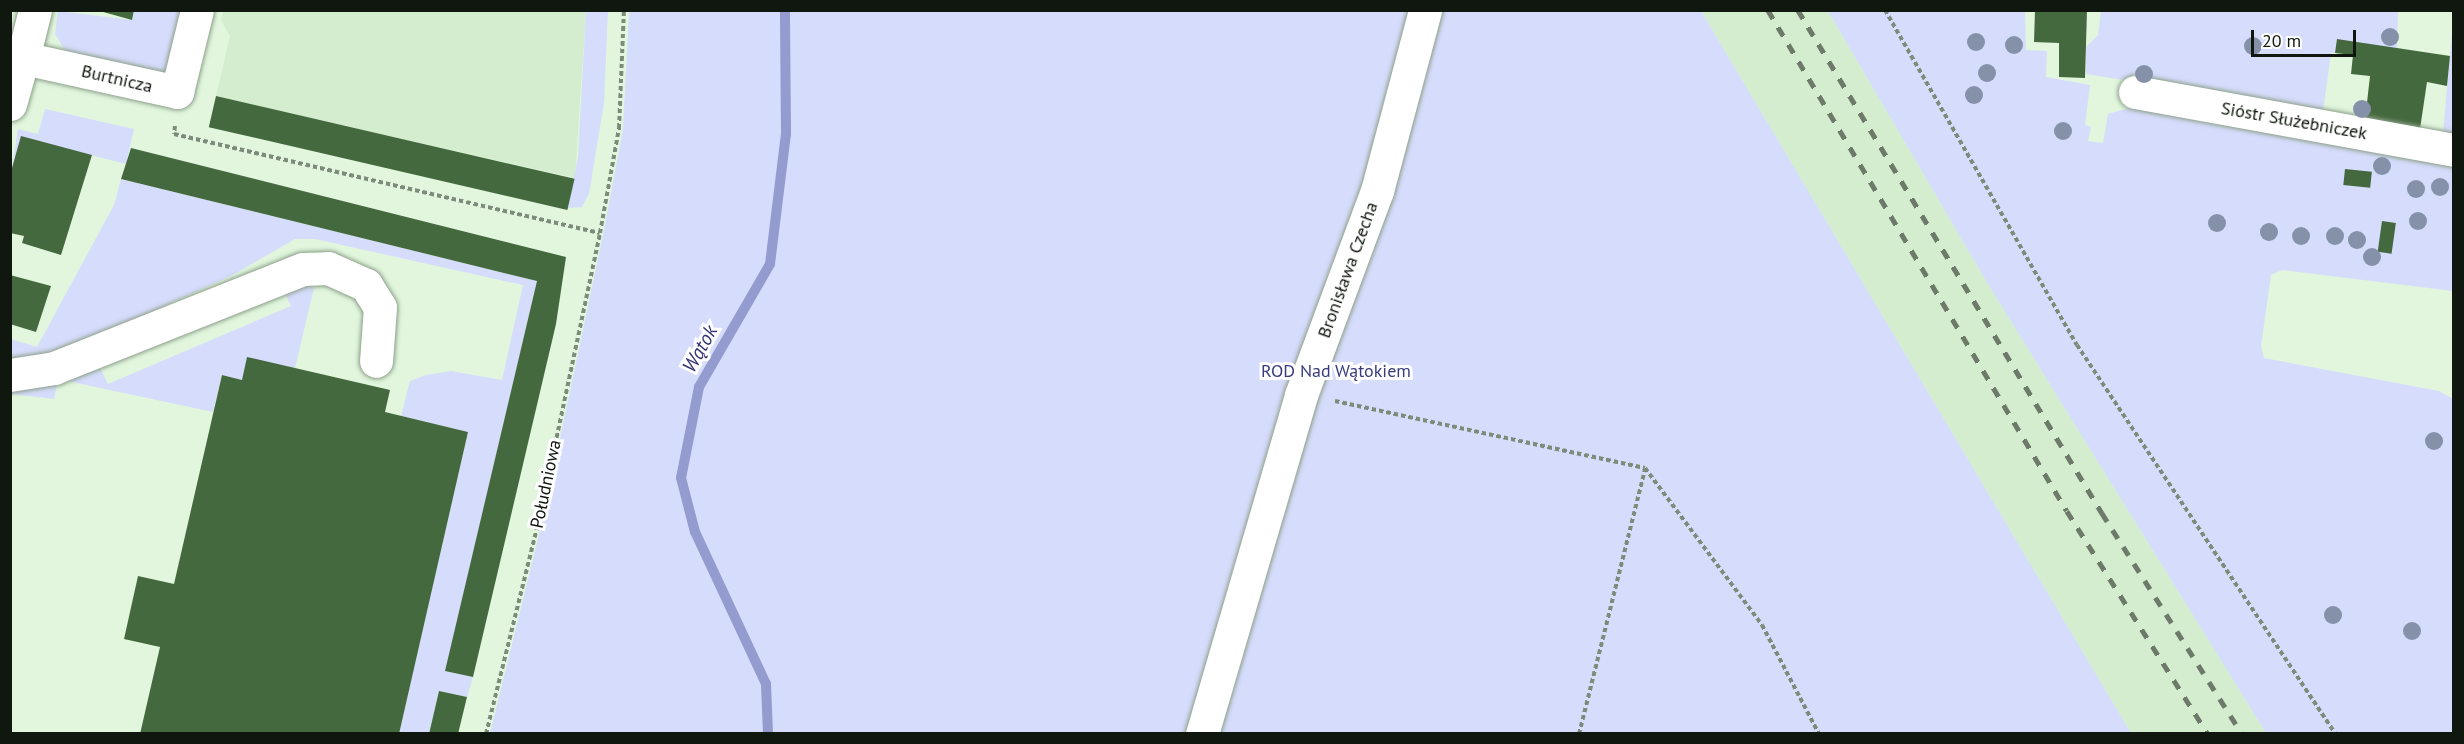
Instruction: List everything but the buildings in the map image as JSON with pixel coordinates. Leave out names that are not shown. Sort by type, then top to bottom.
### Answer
[{"type":"street","name":"Burtnicza","points":[[35,10],[15,80],[177,92],[197,10]]},
{"type":"street","name":"Bronisława Czecha","points":[[1202,734],[1302,395],[1377,190],[1425,10]]},
{"type":"street","name":"Sióstr Służebniczek","points":[[2135,92],[2454,150]]},
{"type":"street","points":[[10,375],[54,368],[303,269],[328,268],[366,285],[380,307],[376,361]]},
{"type":"path","name":"Południowa","points":[[486,734],[541,511],[600,233],[619,128],[624,10]]},
{"type":"path","points":[[1885,10],[2076,345],[2335,734]]},
{"type":"path","points":[[177,92],[174,134],[600,233]]},
{"type":"path","points":[[1302,395],[1442,420],[1645,468],[1762,625],[1819,734]]},
{"type":"path","points":[[1579,734],[1645,468]]},
{"type":"shaded area","points":[[223,11],[586,11],[575,178],[216,96],[230,36],[221,20]]},
{"type":"shaded area","points":[[1701,11],[1828,11],[1989,286],[2266,733],[2131,733]]},
{"type":"green space","points":[[58,11],[132,20],[134,11],[189,11],[166,72],[155,73],[66,52],[55,34]]},
{"type":"green space","points":[[586,11],[608,11],[604,103],[589,194],[582,207],[568,208],[578,157]]},
{"type":"green space","points":[[629,11],[781,11],[782,135],[765,265],[695,387],[676,480],[691,533],[762,687],[763,733],[490,733],[544,514],[603,235],[623,129]]},
{"type":"green space","name":"ROD Nad Wątokiem","points":[[788,11],[1701,11],[2131,733],[770,733],[769,683],[699,532],[684,480],[702,389],[773,266],[790,133]]},
{"type":"green space","points":[[1828,11],[2025,11],[2026,50],[2047,51],[2046,77],[2090,85],[2085,125],[2091,127],[2088,141],[2103,143],[2108,114],[2135,106],[2453,164],[2453,291],[2282,270],[2271,275],[2261,346],[2264,358],[2439,391],[2453,399],[2453,733],[2266,733],[1989,286]]},
{"type":"green space","points":[[2101,11],[2398,11],[2397,48],[2331,53],[2323,112],[2086,74],[2086,47],[2098,35]]},
{"type":"green space","points":[[2453,22],[2453,134],[2443,133]]},
{"type":"green space","points":[[45,109],[134,129],[126,164],[21,137],[11,175],[18,129],[38,134]]},
{"type":"green space","points":[[121,179],[537,281],[446,671],[473,677],[467,697],[439,691],[429,733],[399,733],[468,432],[401,416],[410,381],[426,375],[451,371],[502,380],[523,285],[315,239],[295,239],[231,276],[83,343],[11,363],[11,339],[37,347],[114,205]]},
{"type":"green space","points":[[306,279],[314,288],[295,368],[242,380],[222,375],[213,412],[58,379],[54,399],[11,394],[10,381],[97,361],[108,384],[291,306],[280,283]]},
{"type":"waterway","name":"Wątok","points":[[768,734],[766,684],[695,532],[681,478],[699,387],[770,264],[786,134],[785,10]]},
{"type":"railway","points":[[1768,10],[2067,511],[2208,734]]},
{"type":"railway","points":[[1798,10],[2102,513],[2242,734]]}]
